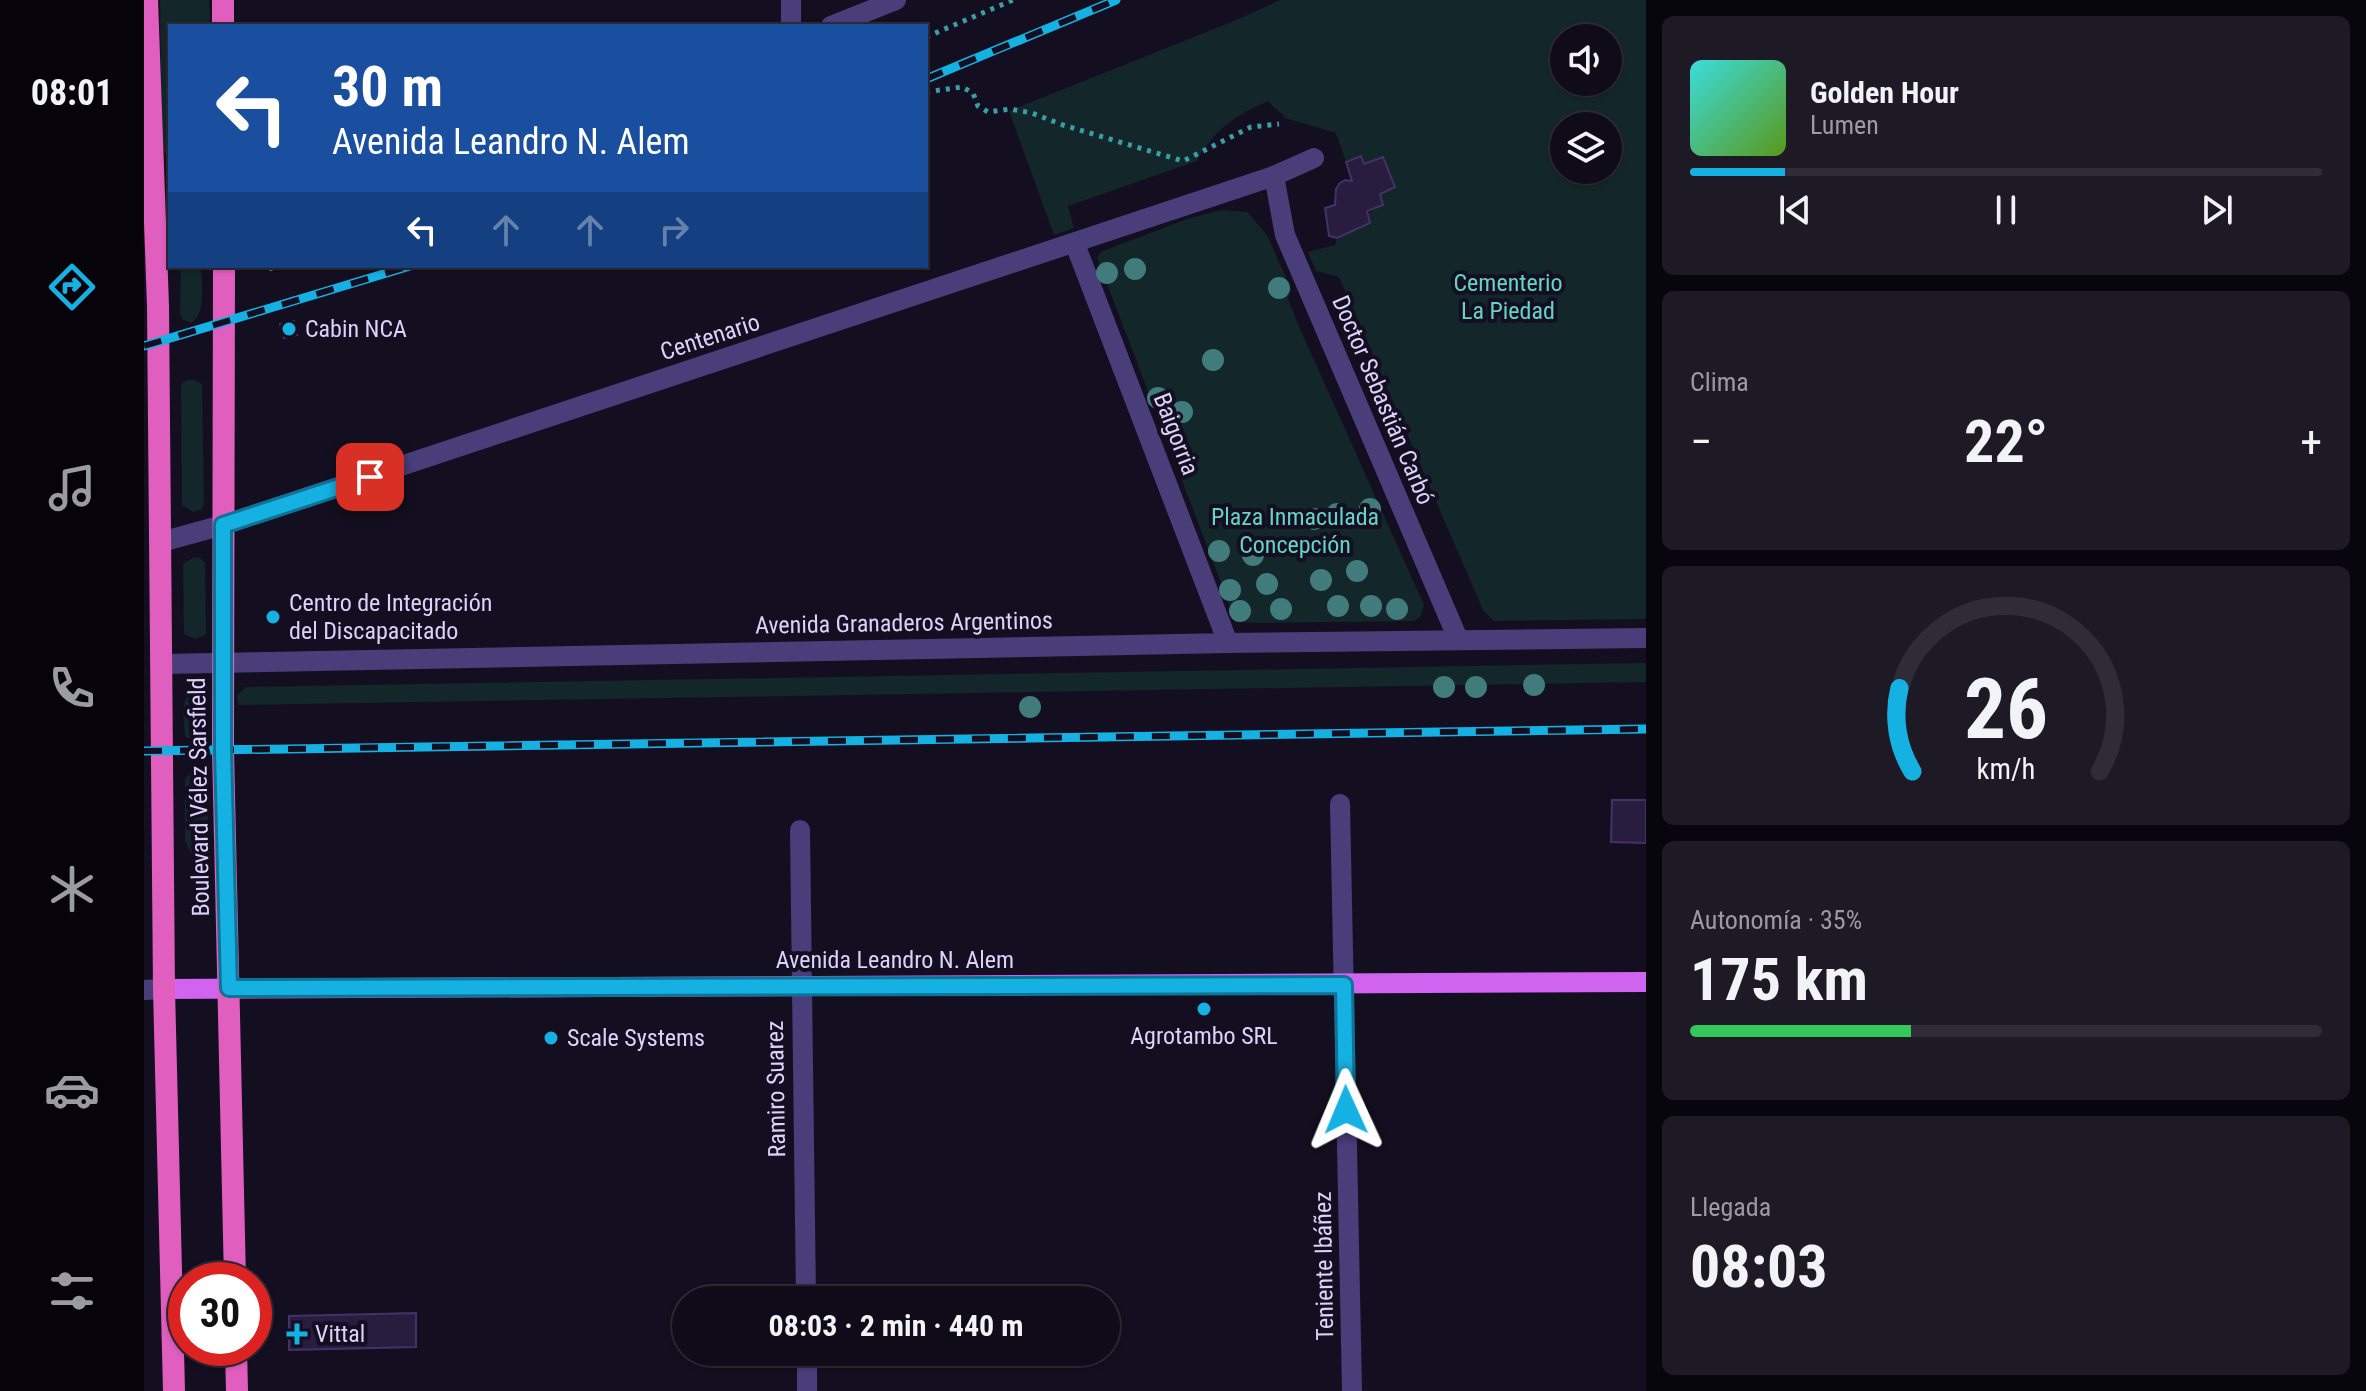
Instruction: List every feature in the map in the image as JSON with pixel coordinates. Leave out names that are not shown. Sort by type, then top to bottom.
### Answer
[{"type":"highway","name":"Boulevard Vélez Sarsfield","points":[[147,0],[156,201],[162,664],[154,989],[174,1391]]},
{"type":"highway","points":[[223,0],[223,24]]},
{"type":"highway","name":"Boulevard Vélez Sarsfield","points":[[224,268],[222,663],[235,1262]]},
{"type":"highway","points":[[236,1366],[237,1391]]},
{"type":"main road","name":"Avenida Leandro N. Alem","points":[[154,989],[1646,982]]},
{"type":"street","points":[[791,0],[791,24]]},
{"type":"street","points":[[836,24],[896,0]]},
{"type":"street","name":"Centenario","points":[[161,542],[223,525],[1075,244],[1274,176],[1314,158]]},
{"type":"street","name":"Doctor Sebastián Carbó","points":[[1274,176],[1289,244],[1458,639]]},
{"type":"street","name":"Baigorria","points":[[1075,244],[1228,643]]},
{"type":"street","name":"Avenida Granaderos Argentinos","points":[[162,664],[1646,638]]},
{"type":"street","name":"Teniente Ibáñez","points":[[1340,804],[1352,1391]]},
{"type":"street","name":"Ramiro Suarez","points":[[800,830],[806,1286]]},
{"type":"street","points":[[807,1366],[807,1391]]},
{"type":"path","points":[[928,36],[1013,0]]},
{"type":"path","points":[[928,92],[962,87],[973,93],[978,106],[988,112],[1010,109],[1032,113],[1183,161],[1251,127],[1279,124]]},
{"type":"green space","points":[[160,0],[209,0],[210,24],[168,24],[168,157],[162,144]]},
{"type":"green space","name":"Cementerio La Piedad","points":[[1280,0],[1646,0],[1646,619],[1494,621],[1483,610],[1339,277],[1316,271],[1308,252],[1335,245],[1337,238],[1383,205],[1380,194],[1395,187],[1364,164],[1361,156],[1346,162],[1336,133],[1285,118],[1269,101],[1227,124],[1197,161],[1068,206],[1074,228],[1054,235],[1009,111]]},
{"type":"green space","name":"Plaza Inmaculada Concepción","points":[[1221,210],[1247,212],[1267,235],[1291,289],[1288,299],[1297,322],[1424,605],[1420,617],[1414,621],[1250,623],[1241,620],[1229,604],[1098,260],[1098,255],[1103,251],[1187,219]]},
{"type":"green space","points":[[181,268],[201,268],[199,313],[191,323],[182,319]]},
{"type":"green space","points":[[187,380],[202,384],[204,504],[202,509],[193,512],[182,505],[181,384]]},
{"type":"green space","points":[[194,557],[205,563],[206,633],[195,639],[184,634],[183,564]]},
{"type":"green space","points":[[1646,663],[1646,682],[238,705],[237,695],[246,687]]},
{"type":"green space","points":[[195,689],[201,690],[206,698],[207,736],[197,741],[185,737],[184,716],[186,697]]},
{"type":"green space","points":[[196,771],[207,778],[209,882],[206,885],[185,841],[185,779]]},
{"type":"building","points":[[1361,156],[1364,164],[1383,157],[1395,187],[1380,194],[1383,205],[1367,211],[1370,223],[1337,238],[1329,236],[1325,208],[1335,205],[1336,189],[1340,183],[1352,181],[1346,162]]},
{"type":"building","name":"Cabin NCA","points":[[294,321],[297,335],[284,338],[280,324]]},
{"type":"building","points":[[1612,800],[1646,800],[1646,843],[1611,842]]},
{"type":"building","points":[[416,1313],[416,1347],[289,1350],[289,1316]]},
{"type":"railway","points":[[928,78],[1116,0]]},
{"type":"railway","points":[[144,346],[403,268]]},
{"type":"railway","points":[[144,751],[1646,729]]},
{"type":"place","name":"Cabin NCA","points":[[289,329]]},
{"type":"place","name":"Centro de Integración del Discapacitado","points":[[273,617]]},
{"type":"place","name":"Agrotambo SRL","points":[[1204,1009]]},
{"type":"place","name":"Scale Systems","points":[[551,1038]]},
{"type":"place","name":"Vittal","points":[[297,1334]]},
{"type":"route","points":[[370,477],[223,525],[223,750],[229,988],[1344,985],[1346,1110]]}]
